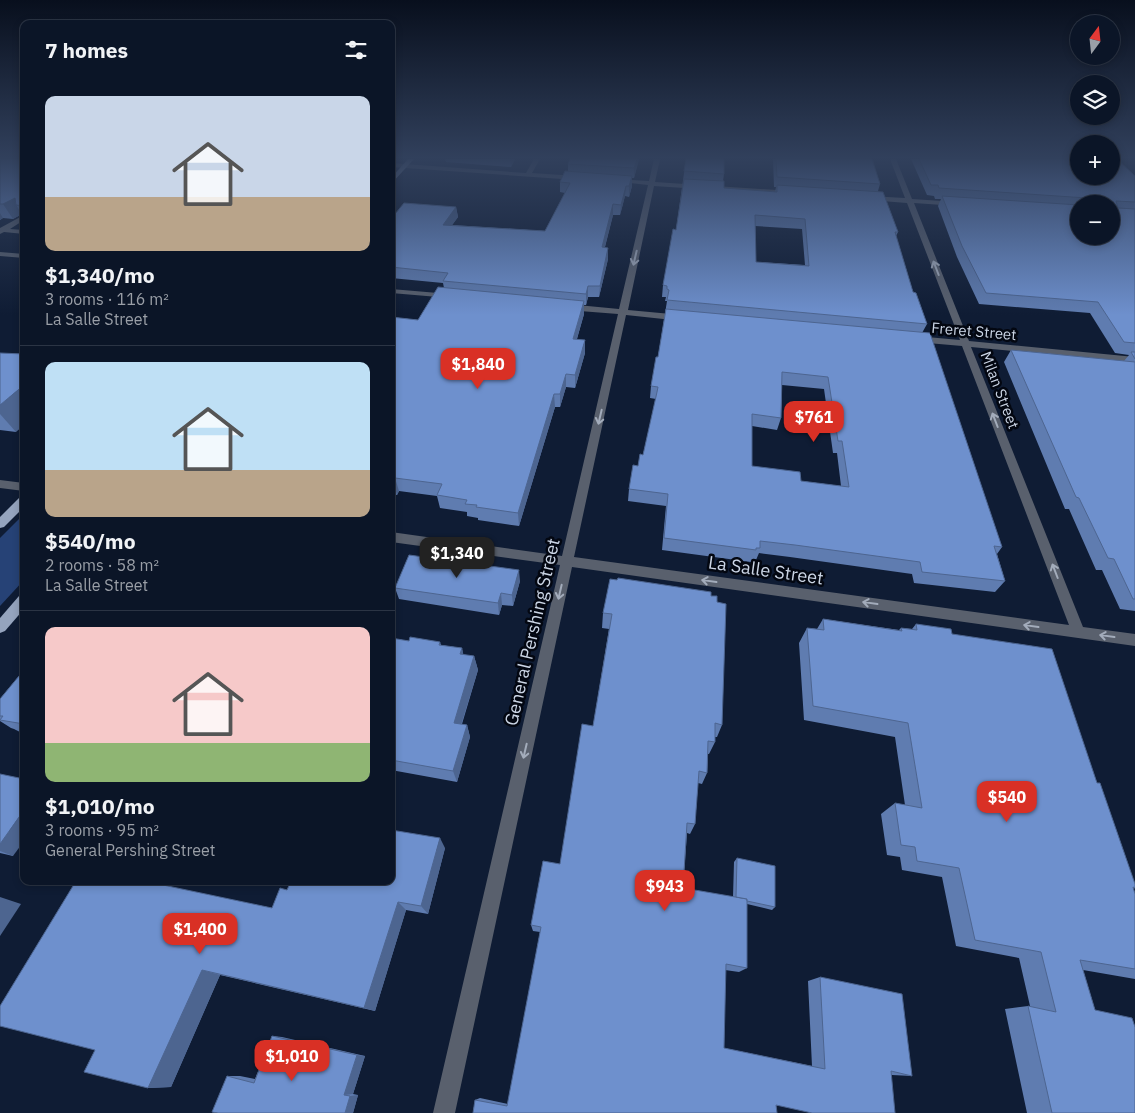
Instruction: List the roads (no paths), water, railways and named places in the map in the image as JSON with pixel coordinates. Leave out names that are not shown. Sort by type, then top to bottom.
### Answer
[{"type":"main road","points":[[0,524],[20,504]]},
{"type":"main road","points":[[0,628],[20,605]]},
{"type":"street","name":"General Pershing Street","points":[[444,1113],[646,211]]},
{"type":"street","name":"Milan Street","points":[[913,211],[1079,632]]},
{"type":"street","points":[[1,231],[20,219]]},
{"type":"street","points":[[1,231],[20,232]]},
{"type":"street","points":[[0,254],[20,256]]},
{"type":"street","points":[[395,291],[459,297]]},
{"type":"street","points":[[555,306],[692,319]]},
{"type":"street","name":"Freret Street","points":[[907,339],[1135,360]]},
{"type":"street","points":[[0,484],[20,486]]},
{"type":"street","name":"La Salle Street","points":[[395,538],[1135,640]]}]
